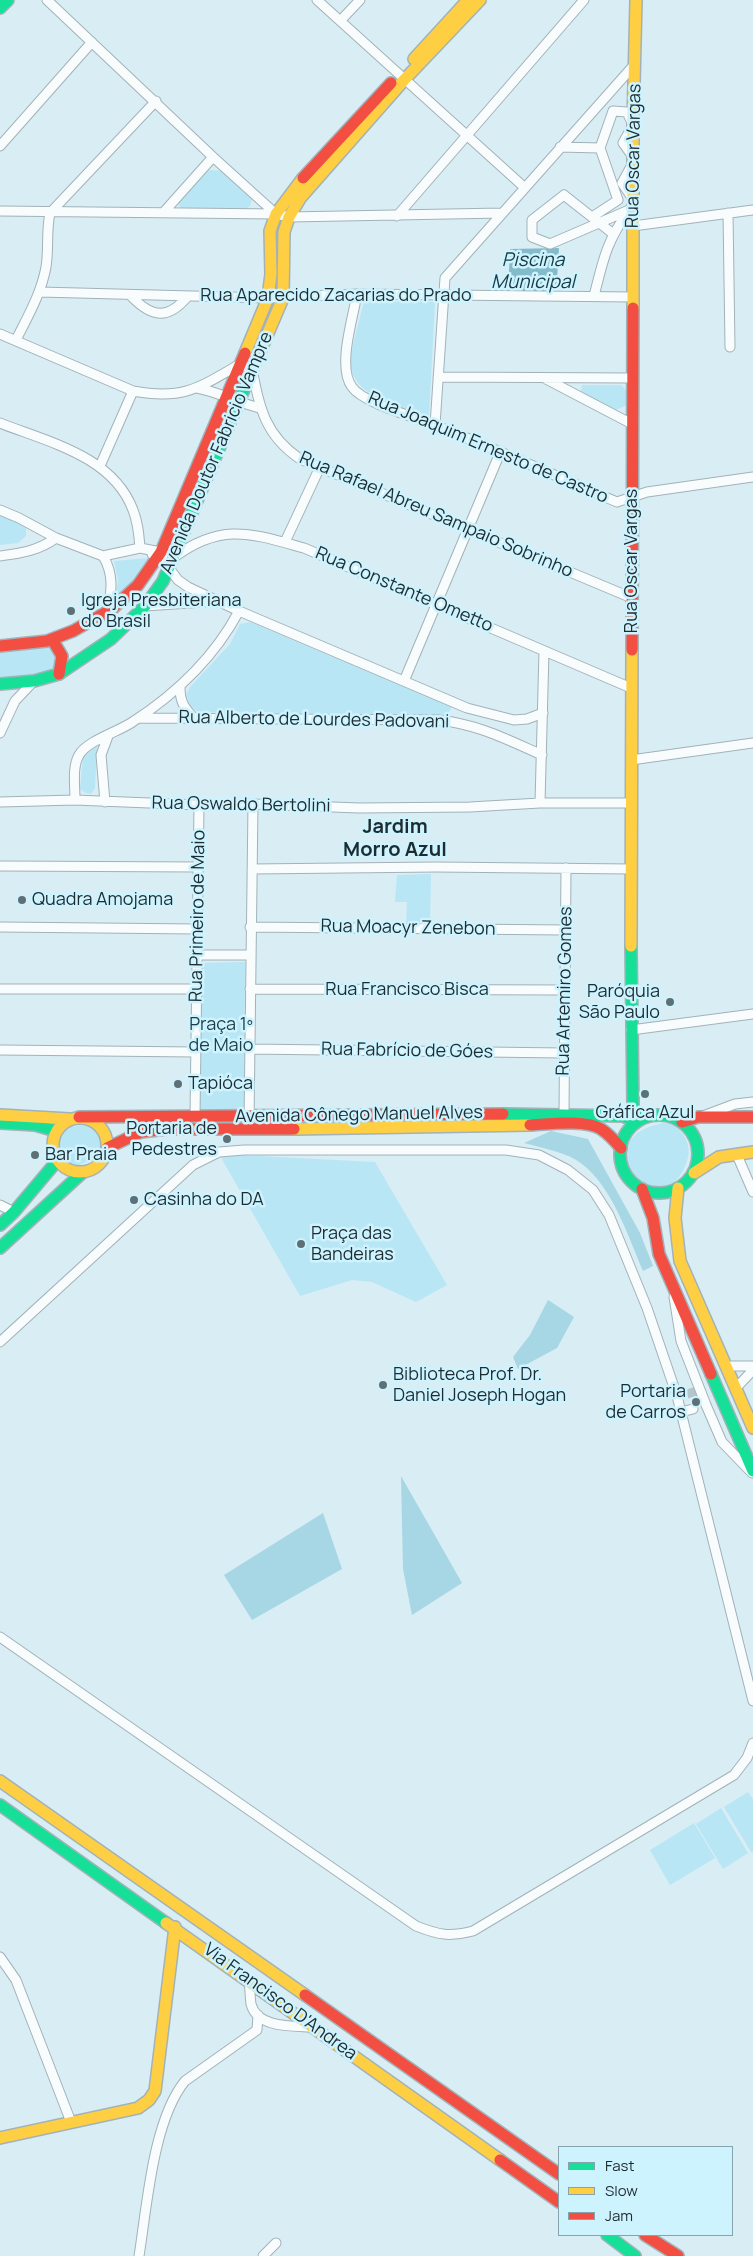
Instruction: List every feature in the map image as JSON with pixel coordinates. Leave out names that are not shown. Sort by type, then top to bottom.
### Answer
[{"type":"main road","points":[[0,8],[8,0]]},
{"type":"main road","points":[[401,78],[468,0]]},
{"type":"main road","points":[[276,214],[303,178],[480,0]]},
{"type":"main road","name":"Rua Oscar Vargas","points":[[636,0],[631,205],[633,226],[631,1030],[633,1106],[639,1121]]},
{"type":"main road","name":"Avenida Doutor Fabricio Vampre","points":[[0,684],[34,681],[59,674],[111,639],[145,606],[163,581],[283,298],[284,232],[289,217],[301,196],[401,78]]},
{"type":"main road","name":"Avenida Doutor Fabricio Vampre","points":[[0,646],[52,639],[82,626],[106,612],[129,595],[152,552],[226,397],[268,298],[271,274],[270,231],[276,214]]},
{"type":"main road","points":[[52,639],[62,653],[64,663],[59,674]]},
{"type":"main road","name":"Avenida Cônego Manuel Alves","points":[[0,1114],[75,1118],[195,1117],[249,1123],[591,1124],[607,1132],[621,1148]]},
{"type":"main road","name":"Avenida Cônego Manuel Alves","points":[[107,1148],[141,1132],[332,1114],[564,1114],[623,1116],[639,1121]]},
{"type":"main road","points":[[693,1174],[698,1163],[696,1140],[682,1122],[661,1115],[650,1116],[639,1121],[624,1138],[621,1148],[621,1160],[625,1172],[632,1182],[642,1189],[654,1193],[678,1188],[693,1174],[719,1157],[753,1152]]},
{"type":"main road","points":[[166,1130],[190,1125],[195,1117]]},
{"type":"main road","points":[[682,1122],[698,1117],[753,1117]]},
{"type":"main road","points":[[0,1248],[82,1173],[99,1165],[105,1157],[107,1148],[103,1130],[89,1119],[75,1118],[56,1131],[52,1146],[57,1161],[64,1168],[82,1173]]},
{"type":"main road","points":[[0,1123],[35,1125],[56,1131]]},
{"type":"main road","points":[[0,1224],[14,1212],[57,1161]]},
{"type":"main road","points":[[678,1188],[675,1218],[680,1261],[753,1428]]},
{"type":"main road","points":[[642,1189],[652,1218],[659,1254],[753,1470]]},
{"type":"main road","name":"Via Francisco D'Andrea","points":[[0,1782],[558,2173]]},
{"type":"main road","name":"Via Francisco D'Andrea","points":[[0,1805],[250,1980],[558,2201]]},
{"type":"main road","points":[[0,2138],[138,2108],[149,2100],[155,2091],[175,1927]]},
{"type":"main road","points":[[608,2236],[635,2256]]},
{"type":"main road","points":[[647,2236],[678,2256]]},
{"type":"street","points":[[47,0],[276,214]]},
{"type":"street","points":[[317,0],[341,20],[401,78],[524,187]]},
{"type":"street","points":[[341,20],[360,0]]},
{"type":"street","points":[[397,216],[468,137],[584,0]]},
{"type":"street","points":[[0,146],[92,42]]},
{"type":"street","points":[[435,425],[446,278],[524,187],[635,64]]},
{"type":"street","points":[[16,340],[40,292],[46,265],[46,230],[50,213],[156,102]]},
{"type":"street","points":[[592,217],[618,200],[600,148],[613,111],[627,112],[633,125]]},
{"type":"street","points":[[560,147],[600,148]]},
{"type":"street","points":[[163,213],[214,157]]},
{"type":"street","points":[[612,233],[600,223],[564,195],[532,220],[532,237],[550,244],[600,223],[631,205]]},
{"type":"street","points":[[594,296],[612,233],[631,205]]},
{"type":"street","points":[[633,226],[753,210]]},
{"type":"street","points":[[0,211],[276,214],[289,217],[502,213]]},
{"type":"street","points":[[728,213],[730,347]]},
{"type":"street","name":"Rua Aparecido Zacarias do Prado","points":[[40,292],[131,296],[268,298],[357,294],[632,297]]},
{"type":"street","name":"Rua Joaquim Ernesto de Castro","points":[[357,294],[345,361],[346,374],[352,388],[365,398],[435,425],[617,502],[647,492],[753,477]]},
{"type":"street","points":[[131,296],[142,307],[152,312],[163,314],[178,308],[188,296]]},
{"type":"street","points":[[0,334],[132,391],[163,395],[177,394],[198,388],[240,364],[252,369]]},
{"type":"street","name":"Rua Rafael Abreu Sampaio Sobrinho","points":[[252,369],[260,408],[272,433],[285,448],[300,459],[632,598]]},
{"type":"street","points":[[438,378],[632,378]]},
{"type":"street","points":[[543,378],[632,424]]},
{"type":"street","points":[[198,388],[260,408]]},
{"type":"street","points":[[100,466],[132,391]]},
{"type":"street","points":[[0,423],[79,455],[100,466],[111,475],[133,509],[138,526],[152,552],[171,563],[178,580],[239,611],[467,708],[514,720],[527,719],[543,713]]},
{"type":"street","points":[[404,680],[500,453]]},
{"type":"street","points":[[285,542],[320,467]]},
{"type":"street","points":[[0,510],[56,538],[103,556],[152,552]]},
{"type":"street","name":"Rua Constante Ometto","points":[[171,563],[192,544],[213,536],[242,533],[263,536],[304,548],[631,688]]},
{"type":"street","points":[[0,556],[31,552],[56,538]]},
{"type":"street","points":[[103,556],[110,567],[112,582],[106,612]]},
{"type":"street","points":[[145,606],[219,601]]},
{"type":"street","points":[[75,800],[75,764],[80,753],[89,744],[108,736],[139,718],[180,687],[212,655],[228,632],[239,611]]},
{"type":"street","points":[[540,803],[544,651]]},
{"type":"street","points":[[0,733],[15,701],[34,681]]},
{"type":"street","points":[[180,687],[180,699],[185,709],[195,718]]},
{"type":"street","points":[[463,723],[467,708]]},
{"type":"street","name":"Rua Alberto de Lourdes Padovani","points":[[139,718],[438,720],[463,723],[490,732],[542,755]]},
{"type":"street","points":[[105,802],[101,755],[108,736]]},
{"type":"street","points":[[631,760],[753,743]]},
{"type":"street","name":"Rua Oswaldo Bertolini","points":[[0,802],[75,800],[198,806],[253,804],[359,808],[470,807],[540,803],[631,804]]},
{"type":"street","points":[[249,1123],[253,804]]},
{"type":"street","name":"Rua Primeiro de Maio","points":[[195,1117],[199,867],[198,806]]},
{"type":"street","points":[[0,866],[199,867]]},
{"type":"street","points":[[252,870],[436,867],[631,869]]},
{"type":"street","name":"Rua Artemiro Gomes","points":[[564,1114],[566,868]]},
{"type":"street","points":[[0,927],[197,929]]},
{"type":"street","name":"Rua Moacyr Zenebon","points":[[250,927],[565,930]]},
{"type":"street","points":[[197,955],[250,955]]},
{"type":"street","points":[[0,989],[197,989]]},
{"type":"street","name":"Rua Francisco Bisca","points":[[250,989],[565,990]]},
{"type":"street","points":[[631,1030],[753,1014]]},
{"type":"street","name":"Rua Fabrício de Góes","points":[[249,1049],[564,1053]]},
{"type":"street","points":[[0,1050],[196,1052]]},
{"type":"street","points":[[698,1117],[736,1104],[753,1102]]},
{"type":"street","points":[[0,1342],[194,1165],[219,1152],[244,1150],[506,1150],[539,1155],[568,1170],[593,1190],[609,1215],[647,1308],[677,1396],[753,1701]]},
{"type":"street","points":[[737,1155],[753,1192]]},
{"type":"street","points":[[0,1205],[14,1212]]},
{"type":"street","points":[[673,1289],[681,1341],[704,1406],[722,1442],[753,1474]]},
{"type":"street","points":[[726,1366],[753,1366]]},
{"type":"street","points":[[736,1388],[753,1370]]},
{"type":"street","points":[[677,1396],[687,1394]]},
{"type":"street","points":[[681,1412],[693,1409]]},
{"type":"street","points":[[0,1637],[408,1920],[438,1934],[454,1936],[473,1931],[734,1776],[747,1758],[753,1743]]},
{"type":"street","points":[[0,1957],[16,1980],[71,2122]]},
{"type":"street","points":[[250,1980],[252,2005],[258,2015],[264,2020],[285,2026],[315,2027]]},
{"type":"street","points":[[139,2256],[158,2141],[178,2090],[185,2081],[257,2030],[258,2015]]},
{"type":"street","points":[[263,2256],[276,2243]]},
{"type":"green space","points":[[209,170],[225,171],[252,198],[250,206],[244,210],[180,208],[178,202]]},
{"type":"green space","points":[[364,301],[435,302],[429,416],[378,398],[358,382],[352,371],[351,358]]},
{"type":"green space","points":[[582,385],[621,385],[627,391],[627,405],[616,410],[581,392]]},
{"type":"green space","points":[[0,513],[19,521],[26,528],[26,536],[18,543],[0,545]]},
{"type":"green space","points":[[149,558],[132,582],[116,596],[118,580],[114,561]]},
{"type":"green space","points":[[250,622],[452,707],[447,715],[198,712],[190,706],[186,695],[190,687],[230,644],[240,624]]},
{"type":"green space","points":[[52,646],[57,648],[57,668],[43,674],[0,680],[0,653]]},
{"type":"green space","points":[[97,746],[95,788],[91,794],[80,789],[83,757]]},
{"type":"green space","points":[[431,874],[430,925],[406,925],[407,902],[395,902],[397,875]]},
{"type":"green space","name":"Praça 1º de Maio","points":[[245,962],[244,1109],[196,1110],[199,963]]},
{"type":"green space","points":[[664,1123],[674,1124],[678,1128],[685,1137],[689,1152],[686,1164],[673,1183],[658,1190],[643,1186],[632,1176],[625,1162],[627,1146],[639,1132]]},
{"type":"green space","points":[[84,1125],[96,1129],[104,1139],[100,1149],[93,1157],[84,1163],[73,1166],[58,1156],[57,1145],[62,1132],[71,1127]]},
{"type":"green space","points":[[219,1154],[375,1162],[447,1285],[416,1302],[372,1282],[352,1280],[300,1296]]},
{"type":"green space","points":[[748,1792],[753,1799],[753,1851],[751,1852],[724,1807]]},
{"type":"green space","points":[[721,1808],[748,1853],[723,1869],[696,1824]]},
{"type":"green space","points":[[694,1823],[715,1858],[670,1885],[650,1850]]},
{"type":"shaded area","points":[[551,1131],[588,1139],[640,1233],[653,1266],[643,1271],[611,1199],[593,1174],[569,1156],[524,1143]]},
{"type":"shaded area","points":[[548,1300],[574,1317],[557,1348],[518,1369],[513,1357],[530,1335]]},
{"type":"shaded area","points":[[401,1476],[462,1583],[412,1615],[403,1569]]},
{"type":"shaded area","points":[[323,1513],[342,1569],[252,1620],[224,1575]]},
{"type":"water","name":"Piscina Municipal","points":[[559,248],[556,295],[508,294],[510,249]]},
{"type":"tunnel","points":[[687,1394],[697,1391]]},
{"type":"traffic: fast","points":[[0,8],[8,0]]},
{"type":"traffic: fast","points":[[0,684],[34,681],[59,674],[111,639],[145,606],[163,581],[251,373]]},
{"type":"traffic: fast","points":[[631,946],[633,1105],[634,1112],[640,1120]]},
{"type":"traffic: fast","points":[[503,1114],[623,1116],[637,1122]]},
{"type":"traffic: fast","points":[[659,1115],[674,1118],[691,1132],[695,1139],[698,1154],[695,1169],[681,1186],[674,1190],[659,1193],[644,1190],[627,1176],[623,1169],[620,1154],[623,1139],[637,1122],[644,1118],[659,1115]]},
{"type":"traffic: fast","points":[[0,1123],[35,1125],[56,1131]]},
{"type":"traffic: fast","points":[[0,1225],[14,1212],[57,1161]]},
{"type":"traffic: fast","points":[[0,1248],[82,1173]]},
{"type":"traffic: fast","points":[[711,1374],[753,1471]]},
{"type":"traffic: fast","points":[[0,1805],[166,1923]]},
{"type":"traffic: fast","points":[[608,2236],[635,2256]]},
{"type":"traffic: slow","points":[[414,59],[468,0]]},
{"type":"traffic: slow","points":[[251,373],[283,298],[284,232],[289,217],[301,197],[404,80],[480,0]]},
{"type":"traffic: slow","points":[[633,308],[633,125],[636,0]]},
{"type":"traffic: slow","points":[[245,353],[268,298],[271,274],[270,231],[276,214],[303,178]]},
{"type":"traffic: slow","points":[[631,946],[632,650]]},
{"type":"traffic: slow","points":[[0,1115],[70,1119]]},
{"type":"traffic: slow","points":[[75,1118],[85,1118],[95,1122],[103,1130],[107,1145],[103,1160],[95,1168],[85,1172],[75,1172],[65,1168],[57,1160],[53,1150],[53,1140],[57,1130],[65,1122],[75,1118]]},
{"type":"traffic: slow","points":[[294,1129],[530,1125]]},
{"type":"traffic: slow","points":[[694,1173],[719,1157],[753,1152]]},
{"type":"traffic: slow","points":[[678,1188],[675,1218],[680,1261],[753,1428]]},
{"type":"traffic: slow","points":[[0,1781],[305,1995]]},
{"type":"traffic: slow","points":[[166,1923],[500,2160]]},
{"type":"traffic: slow","points":[[0,2138],[138,2108],[149,2100],[155,2091],[175,1927]]},
{"type":"traffic: jam","points":[[303,178],[391,83]]},
{"type":"traffic: jam","points":[[632,650],[633,308]]},
{"type":"traffic: jam","points":[[0,646],[47,641],[73,631],[112,609],[138,585],[161,552],[245,353]]},
{"type":"traffic: jam","points":[[52,639],[62,656],[59,674]]},
{"type":"traffic: jam","points":[[79,1117],[503,1114]]},
{"type":"traffic: jam","points":[[682,1122],[698,1117],[753,1117]]},
{"type":"traffic: jam","points":[[530,1125],[577,1123],[594,1126],[607,1133],[621,1148]]},
{"type":"traffic: jam","points":[[107,1148],[141,1132],[167,1129],[294,1129]]},
{"type":"traffic: jam","points":[[642,1189],[653,1218],[659,1254],[711,1374]]},
{"type":"traffic: jam","points":[[305,1995],[558,2173]]},
{"type":"traffic: jam","points":[[500,2160],[558,2201]]},
{"type":"traffic: jam","points":[[647,2236],[678,2256]]},
{"type":"place","name":"Igreja Presbiteriana do Brasil","points":[[71,611]]},
{"type":"place","name":"Quadra Amojama","points":[[22,900]]},
{"type":"place","name":"Paróquia São Paulo","points":[[670,1002]]},
{"type":"place","name":"Tapióca","points":[[178,1084]]},
{"type":"place","name":"Gráfica Azul","points":[[645,1094]]},
{"type":"place","name":"Portaria de Pedestres","points":[[227,1139]]},
{"type":"place","name":"Bar Praia","points":[[35,1155]]},
{"type":"place","name":"Casinha do DA","points":[[134,1200]]},
{"type":"place","name":"Praça das Bandeiras","points":[[301,1244]]},
{"type":"place","name":"Biblioteca Prof. Dr. Daniel Joseph Hogan","points":[[383,1385]]},
{"type":"place","name":"Portaria de Carros","points":[[696,1402]]},
{"type":"district","name":"Jardim Morro Azul","points":[[395,838]]}]
